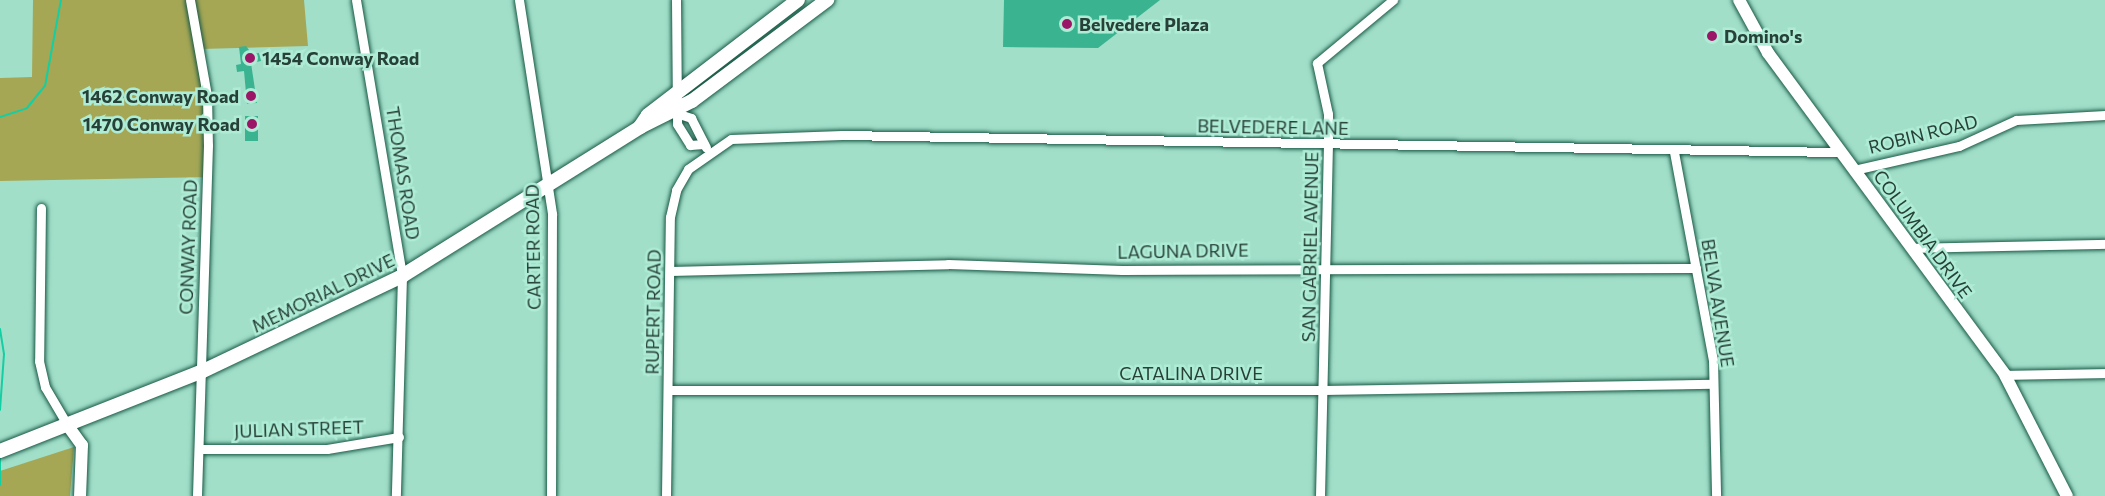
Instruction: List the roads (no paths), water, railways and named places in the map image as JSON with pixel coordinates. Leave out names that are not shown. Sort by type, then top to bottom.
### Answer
[{"type":"main road","name":"MEMORIAL DRIVE","points":[[0,451],[201,372],[402,276],[550,187],[640,127],[677,93],[798,0]]},
{"type":"main road","name":"MEMORIAL DRIVE","points":[[640,127],[678,112],[827,0]]},
{"type":"main road","name":"COLUMBIA DRIVE","points":[[1742,1],[1768,53],[2005,375],[2067,496]]},
{"type":"main road","points":[[68,426],[82,445],[80,496]]},
{"type":"street","name":"CONWAY ROAD","points":[[190,0],[207,95],[197,496]]},
{"type":"street","name":"THOMAS ROAD","points":[[356,0],[402,276],[396,496]]},
{"type":"street","name":"CARTER ROAD","points":[[519,0],[550,187],[551,496]]},
{"type":"street","points":[[676,0],[677,124],[690,145],[706,148],[704,136],[691,118],[678,112]]},
{"type":"street","name":"SAN GABRIEL AVENUE","points":[[1320,496],[1328,114],[1317,63],[1393,0]]},
{"type":"street","name":"ROBIN ROAD","points":[[1854,170],[1959,146],[2023,119],[2105,115]]},
{"type":"street","name":"BELVEDERE LANE","points":[[706,148],[731,139],[760,134],[1674,152],[1840,152]]},
{"type":"street","name":"RUPERT ROAD","points":[[666,496],[670,271],[676,190],[688,169],[706,148]]},
{"type":"street","name":"BELVA AVENUE","points":[[1674,152],[1710,337],[1716,496]]},
{"type":"street","points":[[42,208],[39,361],[45,387],[68,426]]},
{"type":"street","points":[[1911,248],[2105,244]]},
{"type":"street","name":"LAGUNA DRIVE","points":[[670,271],[948,264],[1122,270],[1326,267],[1696,268]]},
{"type":"street","points":[[2005,375],[2105,373]]},
{"type":"street","name":"CATALINA DRIVE","points":[[668,390],[1323,390],[1713,384]]},
{"type":"street","name":"JULIAN STREET","points":[[199,449],[327,449],[399,437]]},
{"type":"waterway","points":[[0,117],[27,108],[45,86],[61,0]]},
{"type":"waterway","points":[[0,329],[4,354],[0,410]]},
{"type":"waterway","points":[[0,456],[0,485]]},
{"type":"place","name":"Belvedere Plaza","points":[[1067,24]]},
{"type":"place","name":"Domino's","points":[[1712,36]]},
{"type":"place","name":"1454 Conway Road","points":[[250,58]]},
{"type":"place","name":"1462 Conway Road","points":[[251,96]]},
{"type":"place","name":"1470 Conway Road","points":[[252,124]]}]
